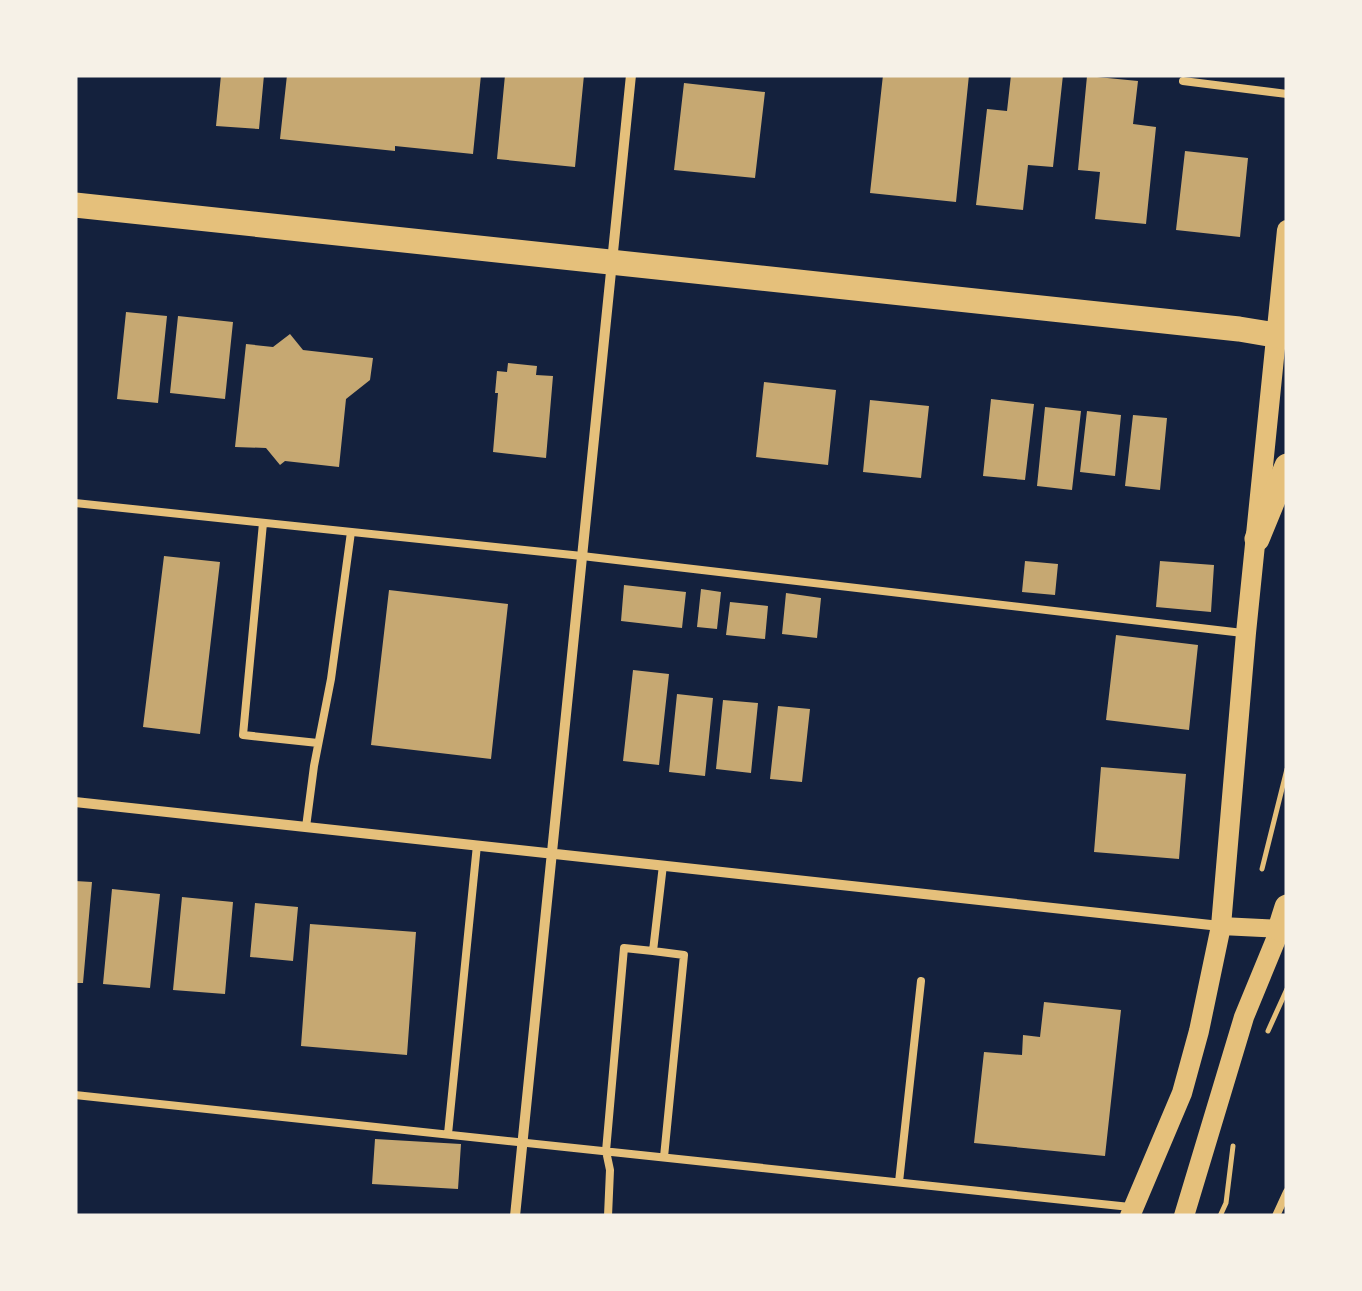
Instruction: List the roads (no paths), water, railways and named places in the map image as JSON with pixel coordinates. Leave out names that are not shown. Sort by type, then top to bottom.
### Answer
[{"type":"main road","points":[[75,205],[1281,336]]},
{"type":"main road","points":[[1132,1212],[1182,1093],[1221,926],[1246,633],[1281,336],[1287,230]]},
{"type":"main road","points":[[1257,539],[1287,466]]},
{"type":"main road","points":[[1184,1216],[1244,1017],[1285,920]]},
{"type":"street","points":[[515,1216],[631,75]]},
{"type":"street","points":[[75,802],[1221,926],[1285,920]]},
{"type":"lane","points":[[1183,82],[1287,94]]},
{"type":"lane","points":[[75,503],[582,556],[1246,633]]},
{"type":"lane","points":[[264,523],[242,735],[318,743]]},
{"type":"lane","points":[[306,827],[332,679],[351,532]]},
{"type":"lane","points":[[448,1134],[477,845]]},
{"type":"lane","points":[[653,952],[663,865]]},
{"type":"lane","points":[[608,1216],[610,1170],[606,1151],[624,948],[684,955],[664,1157]]},
{"type":"lane","points":[[899,1182],[921,981]]},
{"type":"lane","points":[[75,1095],[899,1182],[1132,1212]]},
{"type":"lane","points":[[1276,1216],[1287,1192]]}]
